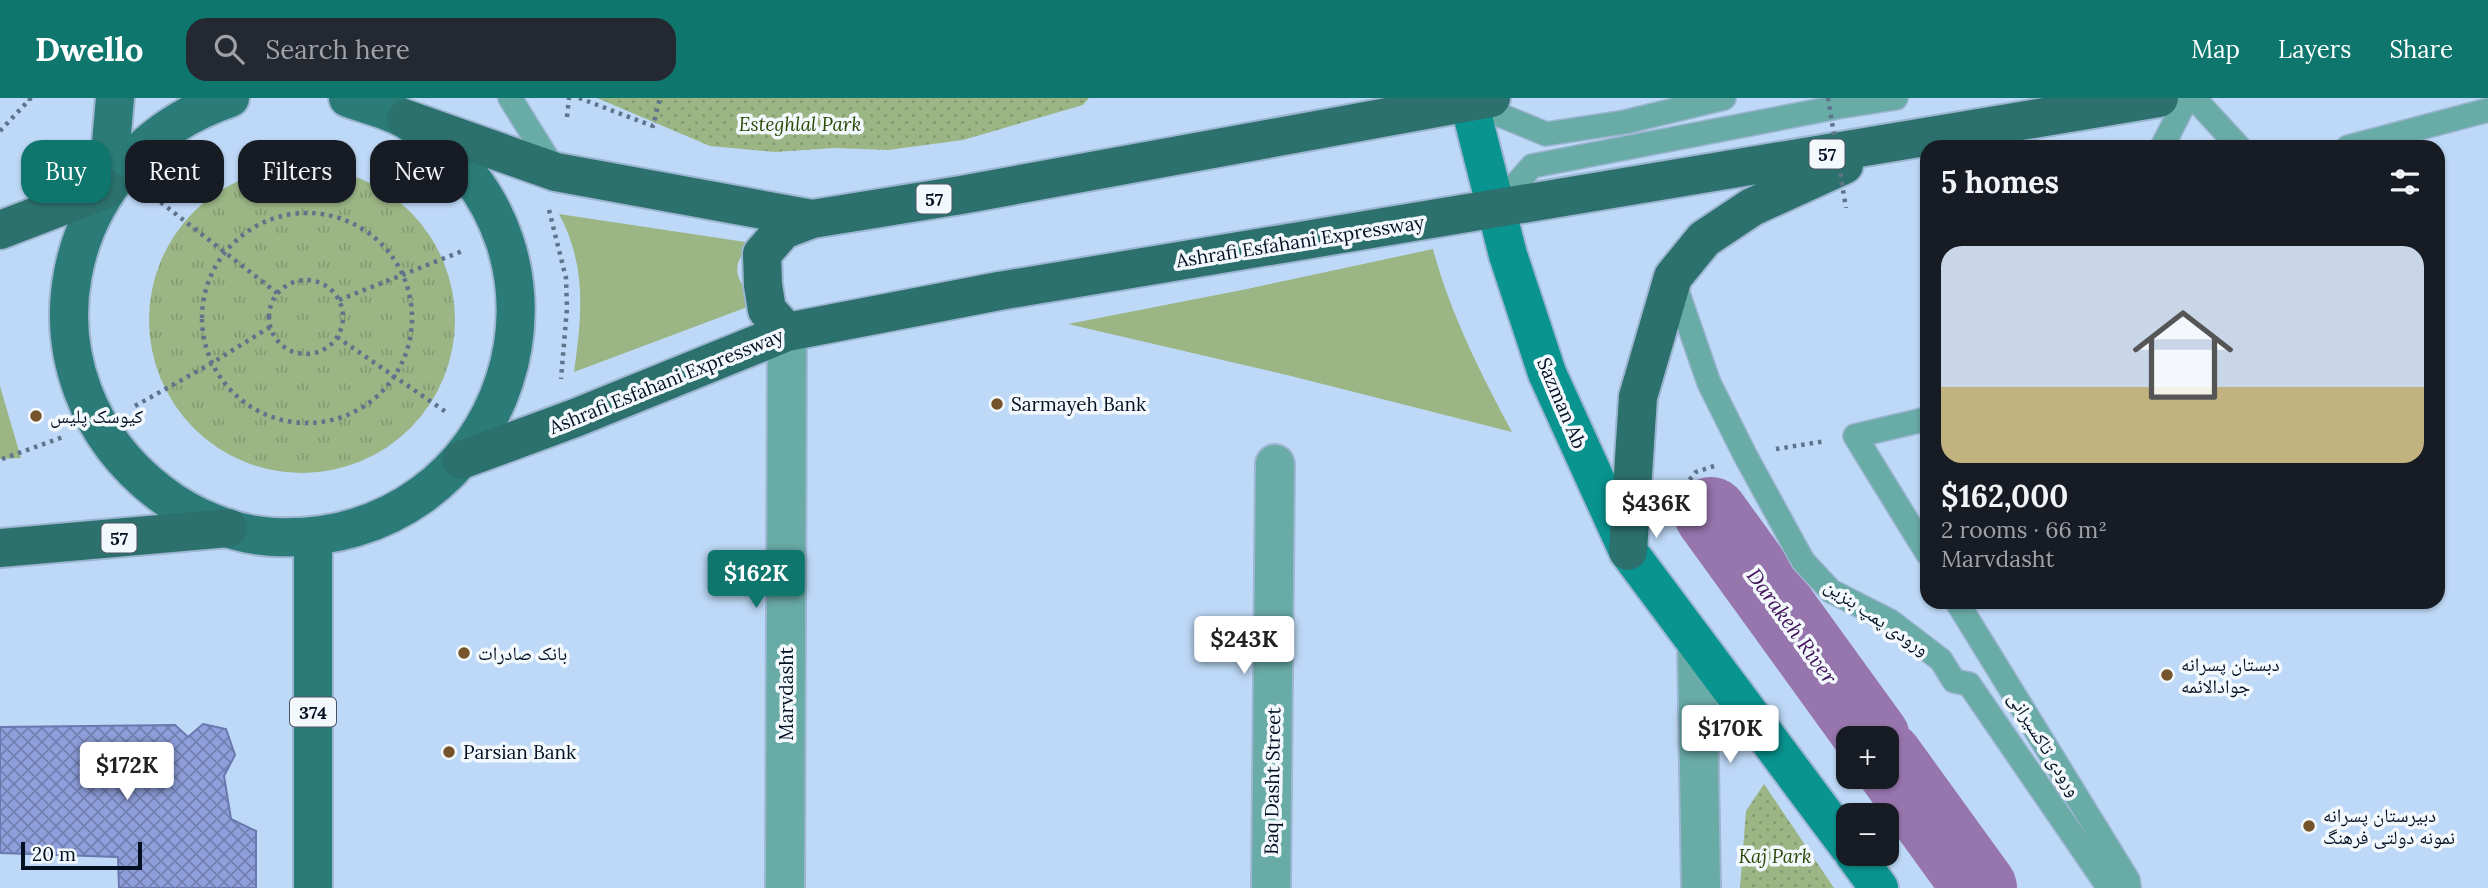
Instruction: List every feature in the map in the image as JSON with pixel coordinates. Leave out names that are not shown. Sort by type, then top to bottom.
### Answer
[{"type":"highway","name":"Ashrafi Esfahani Expressway","points":[[469,449],[575,418],[787,332],[999,291],[2159,98]]},
{"type":"highway","name":"57","points":[[400,109],[556,172],[812,219],[961,195],[1476,99]]},
{"type":"highway","points":[[1628,551],[1639,397],[1673,277],[1704,239],[1752,207],[1890,144]]},
{"type":"highway","points":[[0,230],[113,181]]},
{"type":"highway","points":[[787,332],[767,310],[762,254],[783,230],[812,219]]},
{"type":"highway","name":"57","points":[[0,548],[228,528]]},
{"type":"main road","points":[[113,181],[115,98]]},
{"type":"main road","points":[[230,98],[205,106],[149,141],[113,181],[91,217],[79,247],[69,310],[71,343],[78,374],[99,424],[123,459],[145,481],[170,501],[198,516],[228,528],[270,537],[341,532],[395,513],[441,481],[487,425],[504,385],[514,342],[516,299],[509,256],[494,215],[471,178],[400,109],[348,98]]},
{"type":"main road","name":"Sazman Ab","points":[[1476,99],[1495,208],[1547,373],[1628,551],[1836,830]]},
{"type":"main road","name":"374","points":[[313,536],[313,888]]},
{"type":"main road","points":[[1863,866],[1879,888]]},
{"type":"street","name":"Marvdasht","points":[[785,888],[787,332]]},
{"type":"street","name":"Baq Dasht Street","points":[[1271,888],[1275,464]]},
{"type":"street","points":[[1697,644],[1701,888]]},
{"type":"lane","points":[[510,98],[556,172]]},
{"type":"lane","points":[[1476,99],[1546,134],[1625,122],[1724,98]]},
{"type":"lane","points":[[1495,208],[1532,166],[1896,98]]},
{"type":"lane","points":[[2166,140],[2187,98]]},
{"type":"lane","points":[[2194,98],[2233,140]]},
{"type":"lane","points":[[2374,140],[2488,110]]},
{"type":"lane","name":"ورودی پمپ بنزین","points":[[1673,277],[1709,383],[1803,561],[1831,591],[1890,621],[1941,660],[1954,681],[1969,684],[2109,888]]},
{"type":"lane","points":[[1920,421],[1855,436],[1920,542]]},
{"type":"lane","name":"ورودی تاکسیرانی","points":[[1961,609],[2128,880],[2129,888]]},
{"type":"path","points":[[0,131],[30,99],[27,98]]},
{"type":"path","points":[[566,117],[569,98]]},
{"type":"path","points":[[579,98],[653,126],[660,98]]},
{"type":"path","points":[[1828,98],[1846,208]]},
{"type":"path","points":[[113,181],[226,253],[277,293]]},
{"type":"path","points":[[549,209],[566,278],[567,308],[561,379]]},
{"type":"path","points":[[311,212],[345,219],[376,238],[402,275],[411,300],[411,333],[401,365],[382,393],[355,412],[323,423],[289,422],[257,411],[231,391],[212,363],[202,329],[205,293],[219,260],[243,234],[275,217],[311,212]]},
{"type":"path","points":[[339,300],[502,237]]},
{"type":"path","points":[[310,280],[331,290],[339,300],[343,312],[342,325],[337,337],[318,353],[294,353],[283,347],[275,338],[270,327],[271,303],[286,285],[310,280]]},
{"type":"path","points":[[2,459],[99,424],[212,363],[270,327]]},
{"type":"path","points":[[337,337],[432,401],[469,449]]},
{"type":"green space","name":"Esteghlal Park","points":[[597,98],[1089,98],[1083,105],[963,140],[888,150],[834,148],[775,152],[710,146]]},
{"type":"green space","points":[[356,178],[370,184],[370,203],[400,203],[429,235],[448,276],[454,305],[454,335],[448,364],[436,392],[420,417],[399,438],[374,454],[346,466],[317,472],[287,472],[258,466],[230,454],[205,438],[184,417],[168,392],[156,364],[150,335],[152,290],[161,262],[175,235],[204,203],[224,203],[224,189],[238,182],[238,203],[356,203]]},
{"type":"green space","points":[[559,214],[752,243],[737,267],[740,281],[758,303],[574,372],[580,291],[574,253]]},
{"type":"green space","points":[[1433,249],[1457,320],[1512,432],[1291,376],[1068,324],[1247,289]]},
{"type":"green space","points":[[0,386],[21,458],[0,459]]},
{"type":"green space","name":"Kaj Park","points":[[1764,784],[1834,888],[1740,888],[1746,811]]},
{"type":"building","points":[[203,724],[226,729],[235,755],[224,776],[231,819],[256,831],[256,888],[119,888],[118,857],[0,853],[0,727],[175,725],[188,737]]},
{"type":"waterway","name":"Darakeh River","points":[[1711,514],[1864,726]]},
{"type":"waterway","name":"Darakeh River","points":[[1899,776],[1980,888]]},
{"type":"place","name":"Sarmayeh Bank","points":[[997,404]]},
{"type":"place","name":"کیوسک پلیس","points":[[36,416]]},
{"type":"place","name":"بانک صادرات","points":[[464,653]]},
{"type":"place","name":"دبستان پسرانه جوادالائمه","points":[[2167,675]]},
{"type":"place","name":"Parsian Bank","points":[[449,752]]},
{"type":"place","name":"دبيرستان پسرانه نمونه دولتی فرهنگ","points":[[2309,826]]}]
